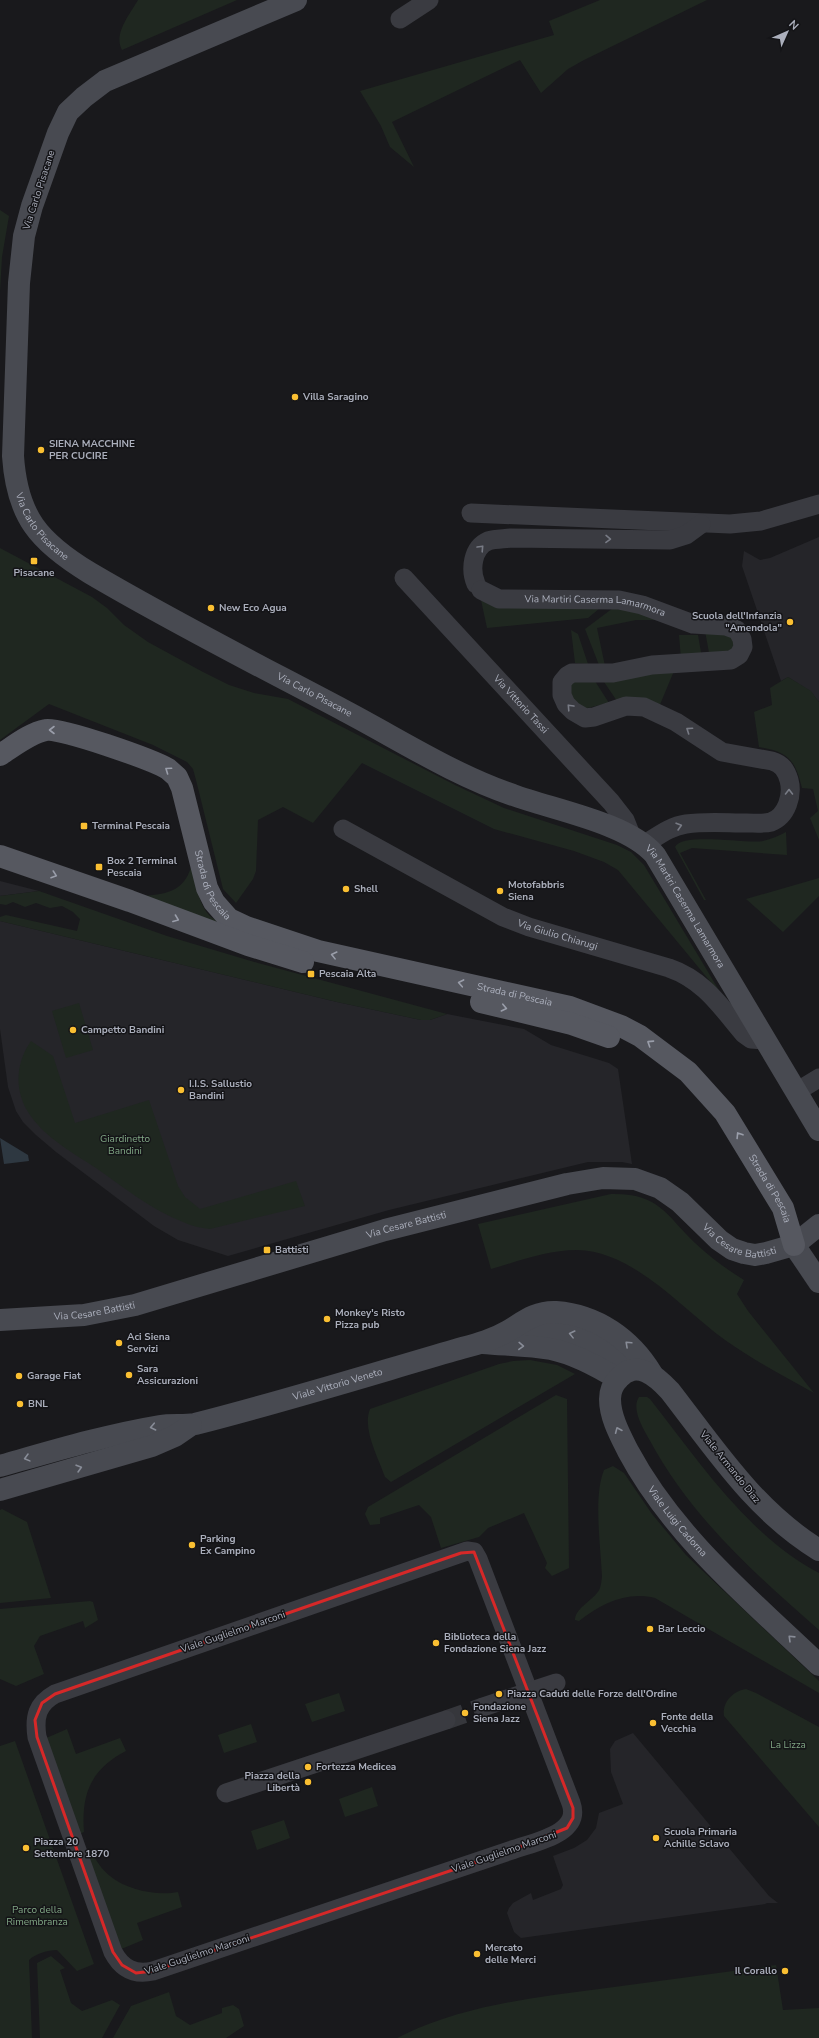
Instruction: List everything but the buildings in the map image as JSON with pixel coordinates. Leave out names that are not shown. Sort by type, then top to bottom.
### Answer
[{"type":"main road","name":"Strada di Pescaia","points":[[0,755],[34,734],[44,730],[54,729],[89,740],[168,769],[177,777],[182,788],[210,895],[223,914],[241,925],[288,942],[344,957],[570,1007],[621,1026],[640,1036],[688,1072],[725,1113],[782,1208],[794,1245]]},
{"type":"main road","name":"Strada di Pescaia","points":[[0,856],[130,901],[248,945],[290,958],[374,980],[553,1019],[593,1030],[619,1042],[652,1062],[675,1081],[700,1106],[719,1131],[767,1209],[794,1245]]},
{"type":"street","name":"Via Carlo Pisacane","points":[[296,0],[105,81],[75,105],[64,120],[32,206],[21,259],[12,434],[14,470],[20,501],[32,524],[48,544],[67,559],[102,581],[476,780],[520,798],[609,826],[638,839]]},
{"type":"street","points":[[400,19],[429,0]]},
{"type":"street","points":[[471,513],[702,524],[762,521],[819,504]]},
{"type":"street","name":"Via Martiri Caserma Lamarmora","points":[[638,839],[686,824],[763,823],[778,819],[786,809],[790,795],[789,782],[785,769],[778,763],[772,761],[722,752],[676,722],[644,707],[626,706],[588,718],[580,716],[566,704],[562,695],[562,682],[567,676],[578,672],[613,673],[652,665],[731,660],[741,652],[743,644],[740,634],[737,630],[726,626],[693,624],[642,604],[619,600],[499,599],[479,587],[473,573],[475,557],[480,547],[489,541],[511,538],[670,540],[686,535],[702,524]]},
{"type":"street","name":"Via Vittorio Tassi","points":[[404,578],[611,802],[638,839]]},
{"type":"street","name":"Via Giulio Chiarugi","points":[[343,829],[503,918],[669,968],[688,976],[703,987],[744,1034],[751,1039],[765,1040]]},
{"type":"street","name":"Via Martiri Caserma Lamarmora","points":[[638,839],[655,855],[819,1130]]},
{"type":"street","points":[[796,1092],[819,1078]]},
{"type":"street","name":"Via Cesare Battisti","points":[[0,1320],[84,1315],[135,1305],[399,1226],[567,1184],[603,1178],[635,1179],[664,1190],[686,1207],[719,1240],[738,1251],[760,1254],[794,1245]]},
{"type":"street","points":[[819,1225],[794,1245],[819,1282]]},
{"type":"street","name":"Viale Vittorio Veneto","points":[[0,1466],[71,1446],[160,1426],[192,1424],[482,1343],[507,1332],[526,1319],[547,1313],[582,1317],[599,1324],[618,1335],[637,1353],[652,1374]]},
{"type":"street","name":"Viale Vittorio Veneto","points":[[507,1332],[563,1332],[582,1337],[602,1347],[618,1383]]},
{"type":"street","name":"Viale Vittorio Veneto","points":[[482,1343],[533,1347],[562,1352],[590,1363],[618,1383]]},
{"type":"street","points":[[618,1383],[638,1369],[652,1374]]},
{"type":"street","name":"Viale Armando Diaz","points":[[652,1374],[670,1391],[758,1502],[788,1529],[819,1550]]},
{"type":"street","name":"Viale Luigi Cadorna","points":[[618,1383],[616,1424],[628,1450],[650,1487],[680,1529],[699,1550],[819,1665]]},
{"type":"street","name":"Viale Vittorio Veneto","points":[[0,1490],[152,1446],[175,1436],[192,1424]]},
{"type":"street","name":"Viale Guglielmo Marconi","points":[[467,1551],[474,1552],[478,1559],[528,1692],[573,1808],[573,1818],[567,1828],[512,1850],[143,1973],[136,1973],[122,1965],[113,1952],[39,1744],[35,1727],[38,1708],[48,1698],[55,1694],[467,1551]]},
{"type":"street","points":[[484,1707],[556,1683]]},
{"type":"street","points":[[226,1793],[446,1720]]},
{"type":"highlighted area","points":[[474,1552],[573,1808],[573,1818],[567,1828],[512,1850],[153,1971],[136,1973],[122,1965],[113,1952],[37,1737],[35,1720],[42,1703],[55,1694],[461,1553]]},
{"type":"shaded area","name":"Scuola dell'Infanzia \"Amendola\"","points":[[819,537],[819,702],[810,691],[788,677],[781,681],[742,566],[744,551],[760,560],[770,558]]},
{"type":"shaded area","points":[[0,881],[39,891],[0,896]]},
{"type":"shaded area","name":"I.I.S. Sallustio Bandini","points":[[0,921],[337,1002],[421,1020],[430,1020],[447,1014],[524,1029],[551,1045],[609,1063],[618,1069],[632,1164],[622,1162],[588,1162],[389,1210],[228,1256],[178,1240],[154,1226],[56,1152],[23,1122],[16,1111],[8,1087],[0,1029]]},
{"type":"shaded area","points":[[0,1138],[28,1155],[29,1161],[4,1164]]},
{"type":"shaded area","name":"Scuola Primaria Achille Sclavo","points":[[633,1733],[769,1896],[778,1903],[767,1903],[521,1938],[514,1932],[507,1913],[509,1908],[513,1903],[531,1893],[533,1900],[561,1889],[563,1885],[553,1856],[574,1848],[587,1840],[596,1828],[599,1813],[623,1804],[611,1772],[610,1749],[615,1741]]},
{"type":"green space","points":[[138,0],[237,0],[122,50],[120,44],[121,31]]},
{"type":"green space","points":[[600,0],[707,0],[584,60],[568,69],[541,93],[520,60],[392,122],[414,167],[390,147],[381,126],[360,91],[554,35],[549,21]]},
{"type":"green space","points":[[0,210],[9,216],[2,257],[0,292]]},
{"type":"green space","points":[[0,548],[92,597],[107,608],[124,625],[148,642],[229,685],[254,693],[288,699],[455,785],[504,808],[617,845],[631,852],[644,865],[723,997],[618,870],[604,862],[574,851],[494,829],[362,763],[313,823],[283,807],[258,820],[256,871],[253,879],[236,903],[223,889],[193,769],[187,762],[153,745],[49,704],[0,740]]},
{"type":"green space","points":[[481,600],[606,603],[588,618],[487,628]]},
{"type":"green space","points":[[617,605],[668,620],[636,620],[597,628],[605,666],[599,665],[585,629]]},
{"type":"green space","points":[[571,630],[578,634],[588,664],[575,663]]},
{"type":"green space","points":[[705,631],[728,633],[737,648],[710,658]]},
{"type":"green space","points":[[679,635],[698,635],[702,658],[681,659]]},
{"type":"green space","points":[[674,671],[659,707],[617,701],[602,679]]},
{"type":"green space","points":[[788,677],[811,691],[819,702],[819,840],[810,818],[818,811],[813,789],[802,788],[796,770],[789,758],[777,751],[759,747],[754,712],[772,705],[770,688]]},
{"type":"green space","points":[[593,678],[609,703],[583,709],[572,704],[569,681]]},
{"type":"green space","points":[[786,832],[787,855],[692,848],[680,853],[706,900],[704,900],[675,847],[680,843],[689,840],[702,839],[755,842],[763,841]]},
{"type":"green space","points":[[192,863],[200,899],[206,912],[211,917],[228,927],[144,896],[169,892],[181,885],[189,872]]},
{"type":"green space","points":[[819,878],[819,896],[783,932],[746,899]]},
{"type":"green space","points":[[39,891],[167,936],[258,963],[447,1014],[430,1020],[421,1020],[337,1002],[0,921],[0,917],[6,915],[77,931],[80,919],[73,912],[62,906],[50,908],[36,903],[25,907],[13,902],[6,905],[0,904],[0,896]]},
{"type":"green space","name":"Campetto Bandini","points":[[79,1003],[93,1050],[66,1058],[52,1011]]},
{"type":"green space","name":"Giardinetto Bandini","points":[[31,1041],[53,1056],[75,1123],[149,1100],[178,1186],[185,1197],[200,1209],[296,1181],[305,1206],[210,1229],[196,1227],[171,1217],[149,1205],[69,1151],[44,1131],[30,1115],[21,1097],[18,1078],[22,1059]]},
{"type":"green space","points":[[611,1194],[640,1197],[651,1201],[668,1214],[706,1253],[744,1280],[737,1294],[748,1311],[814,1393],[769,1368],[725,1340],[656,1284],[638,1271],[618,1260],[598,1253],[566,1250],[534,1256],[491,1269],[478,1224]]},
{"type":"green space","points":[[530,1360],[557,1365],[575,1374],[391,1482],[385,1477],[369,1434],[368,1417],[370,1409],[499,1364]]},
{"type":"green space","points":[[556,1395],[567,1399],[569,1568],[552,1576],[545,1568],[547,1563],[524,1513],[488,1528],[479,1537],[441,1548],[431,1517],[419,1505],[380,1518],[380,1524],[370,1525],[365,1514],[368,1507]]},
{"type":"green space","points":[[639,1397],[647,1397],[650,1399],[706,1471],[747,1518],[793,1557],[819,1573],[819,1630],[747,1565],[704,1518],[684,1493],[665,1467],[641,1424],[636,1407]]},
{"type":"green space","points":[[613,1466],[624,1473],[652,1514],[686,1555],[819,1681],[819,1693],[655,1598],[634,1596],[614,1600],[596,1609],[579,1621],[575,1620],[578,1612],[597,1593],[601,1586],[602,1577],[598,1523],[599,1494],[604,1470]]},
{"type":"green space","points":[[2,1509],[27,1522],[51,1598],[0,1603],[0,1510]]},
{"type":"green space","points":[[90,1601],[93,1602],[98,1620],[85,1628],[83,1621],[40,1636],[34,1646],[44,1674],[16,1686],[0,1679],[0,1609]]},
{"type":"green space","name":"La Lizza","points":[[746,1689],[819,1727],[819,1827],[724,1716],[725,1706],[729,1698],[737,1692]]},
{"type":"green space","points":[[339,1693],[345,1711],[312,1722],[305,1704]]},
{"type":"green space","points":[[251,1724],[257,1742],[224,1753],[218,1735]]},
{"type":"green space","points":[[67,1729],[76,1754],[120,1738],[126,1751],[104,1766],[91,1784],[84,1806],[84,1832],[77,1835],[44,1739]]},
{"type":"green space","name":"Parco della Rimembranza","points":[[15,1741],[94,1964],[77,1971],[57,1950],[42,1953],[29,1960],[32,2038],[0,2038],[0,1746]]},
{"type":"green space","points":[[372,1787],[378,1806],[345,1817],[339,1799]]},
{"type":"green space","points":[[284,1820],[290,1838],[257,1850],[251,1831]]},
{"type":"green space","points":[[91,1852],[104,1871],[117,1881],[142,1891],[160,1893],[178,1892],[182,1907],[137,1923],[143,1940],[119,1950],[85,1854]]},
{"type":"green space","points":[[51,1956],[65,1968],[60,1970],[71,2003],[82,2011],[112,2000],[120,2005],[102,2038],[40,2038],[37,1963]]},
{"type":"green space","points":[[776,1965],[783,2010],[819,2008],[819,2038],[397,2038],[445,2018],[521,2000]]},
{"type":"green space","points":[[169,1992],[176,2016],[190,2025],[222,2013],[222,2008],[233,2005],[239,2009],[244,2026],[226,2038],[113,2038],[131,2006]]},
{"type":"tunnel","points":[[446,1720],[483,1707]]},
{"type":"place","name":"Villa Saragino","points":[[295,397]]},
{"type":"place","name":"SIENA MACCHINE PER CUCIRE","points":[[41,450]]},
{"type":"place","name":"Pisacane","points":[[34,561]]},
{"type":"place","name":"New Eco Agua","points":[[211,608]]},
{"type":"place","name":"Scuola dell'Infanzia \"Amendola\"","points":[[790,622]]},
{"type":"place","name":"Terminal Pescaia","points":[[84,826]]},
{"type":"place","name":"Box 2 Terminal Pescaia","points":[[99,867]]},
{"type":"place","name":"Shell","points":[[346,889]]},
{"type":"place","name":"Motofabbris Siena","points":[[500,891]]},
{"type":"place","name":"Pescaia Alta","points":[[311,974]]},
{"type":"place","name":"Campetto Bandini","points":[[73,1030]]},
{"type":"place","name":"I.I.S. Sallustio Bandini","points":[[181,1090]]},
{"type":"place","name":"Battisti","points":[[267,1250]]},
{"type":"place","name":"Monkey's Risto Pizza pub","points":[[327,1319]]},
{"type":"place","name":"Aci Siena Servizi","points":[[119,1343]]},
{"type":"place","name":"Sara Assicurazioni","points":[[129,1375]]},
{"type":"place","name":"Garage Fiat","points":[[19,1376]]},
{"type":"place","name":"BNL","points":[[20,1404]]},
{"type":"place","name":"Parking Ex Campino","points":[[192,1545]]},
{"type":"place","name":"Bar Leccio","points":[[650,1629]]},
{"type":"place","name":"Biblioteca della Fondazione Siena Jazz","points":[[436,1643]]},
{"type":"place","name":"Piazza Caduti delle Forze dell'Ordine","points":[[499,1694]]},
{"type":"place","name":"Fondazione Siena Jazz","points":[[465,1713]]},
{"type":"place","name":"Fonte della Vecchia","points":[[653,1723]]},
{"type":"place","name":"Fortezza Medicea","points":[[308,1767]]},
{"type":"place","name":"Piazza della Libertà","points":[[308,1782]]},
{"type":"place","name":"Scuola Primaria Achille Sclavo","points":[[656,1838]]},
{"type":"place","name":"Piazza 20 Settembre 1870","points":[[26,1848]]},
{"type":"place","name":"Mercato delle Merci","points":[[477,1954]]},
{"type":"place","name":"Il Corallo","points":[[785,1971]]}]
